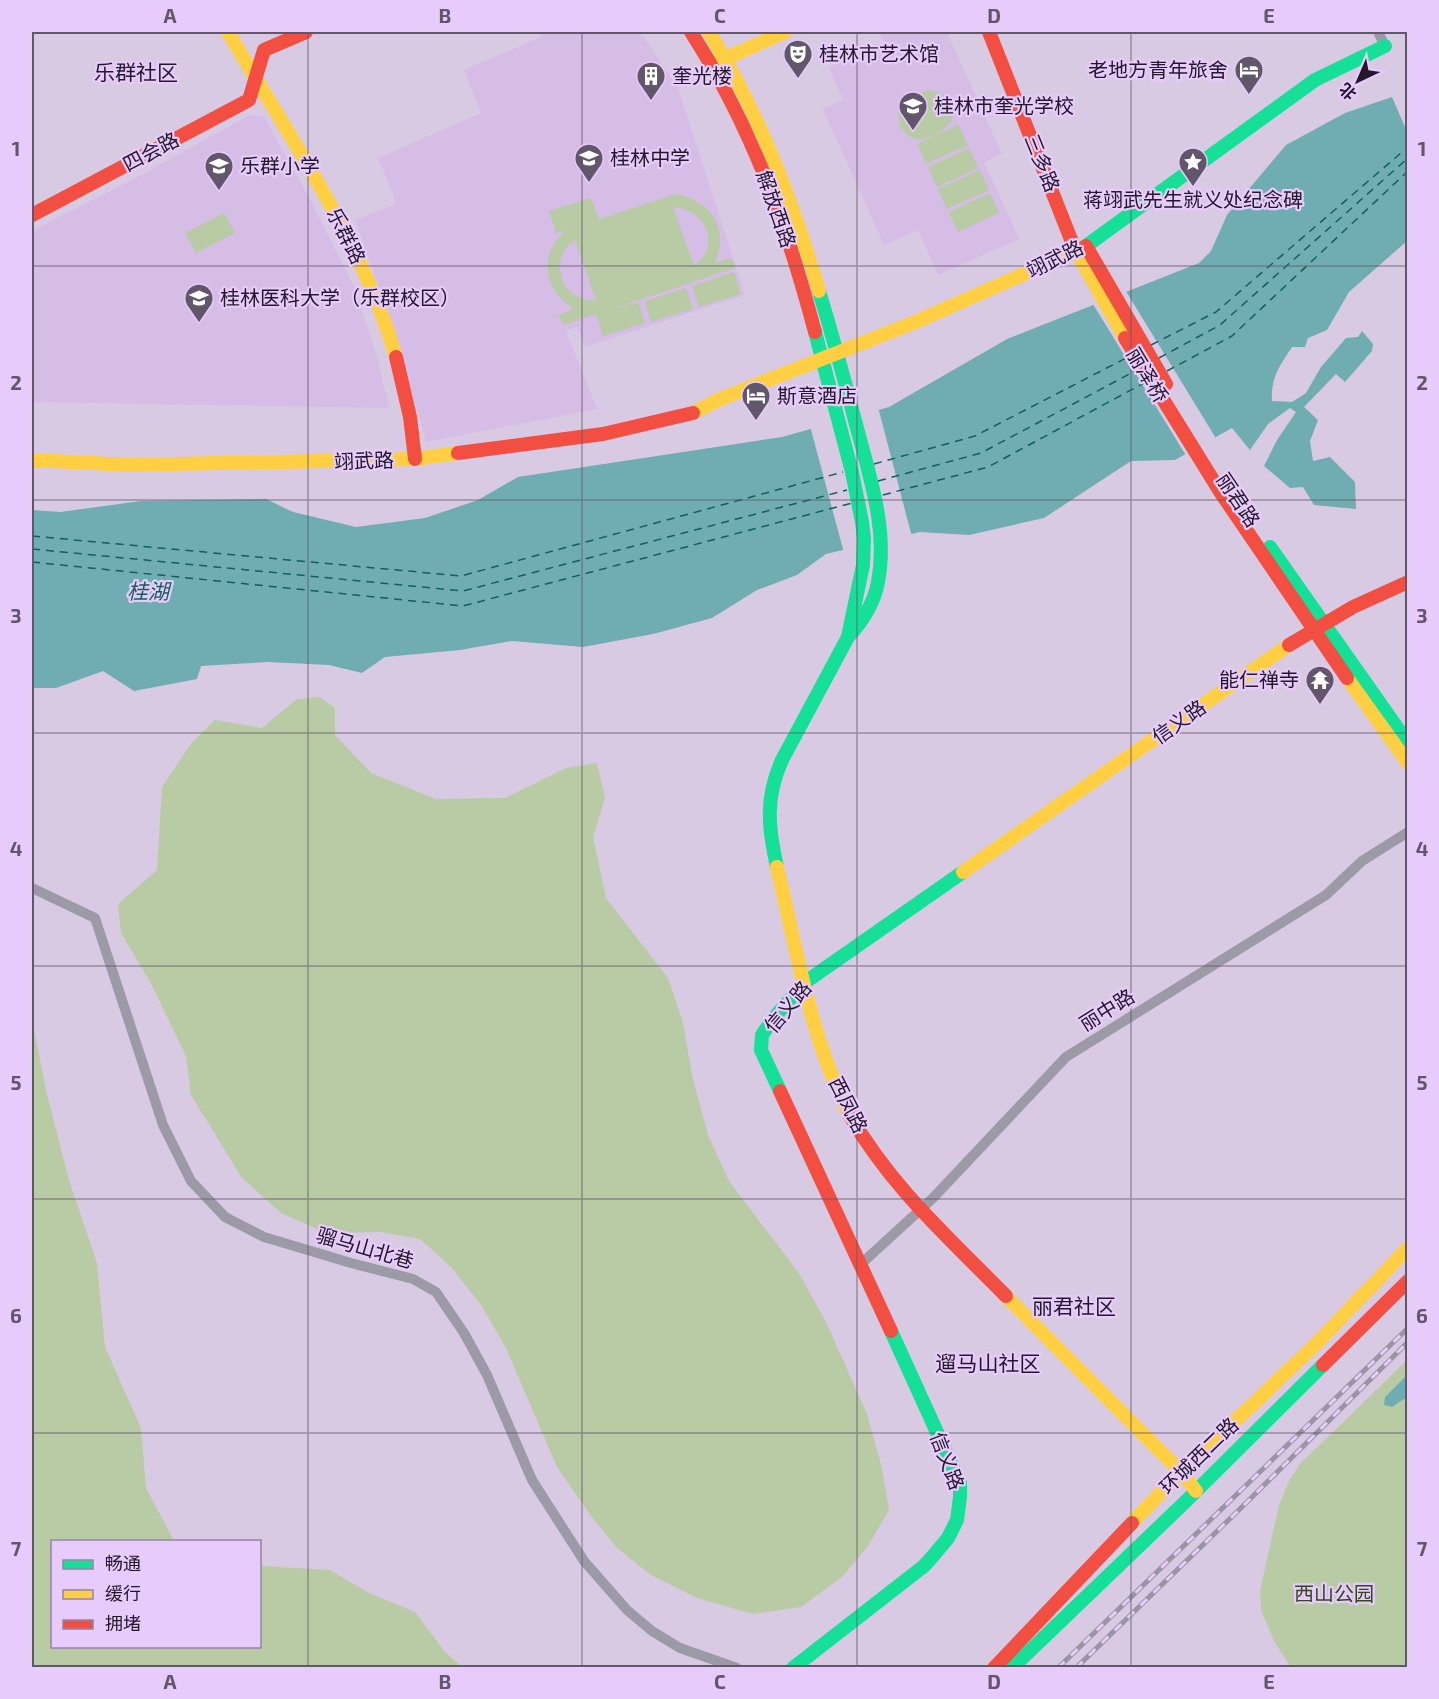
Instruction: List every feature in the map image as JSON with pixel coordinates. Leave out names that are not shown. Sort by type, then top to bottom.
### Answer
[{"type":"main road","name":"乐群路","points":[[228,32],[342,226],[373,290],[395,355],[410,417],[415,459]]},
{"type":"main road","name":"四会路","points":[[32,215],[249,100],[264,50],[306,32]]},
{"type":"main road","name":"解放西路","points":[[691,32],[712,64],[745,127],[770,185],[824,362],[862,518],[863,562]]},
{"type":"main road","name":"解放西路","points":[[709,32],[725,56],[780,170],[839,356],[849,395],[879,516],[880,563]]},
{"type":"main road","points":[[712,64],[725,56],[785,32]]},
{"type":"main road","name":"三多路","points":[[989,32],[1083,252],[1103,290]]},
{"type":"main road","name":"翊武路","points":[[32,460],[131,465],[415,459],[603,434],[721,408],[839,356],[921,328],[1083,252],[1315,80],[1385,46]]},
{"type":"main road","name":"丽泽桥","points":[[1103,290],[1201,454]]},
{"type":"main road","name":"丽君路","points":[[1201,454],[1407,763]]},
{"type":"main road","name":"西凤路","points":[[848,637],[849,620],[859,587],[863,562]]},
{"type":"main road","name":"西凤路","points":[[880,563],[876,591],[869,609],[861,626],[848,637],[782,760],[773,781],[769,806],[777,864],[804,983],[826,1061],[853,1119],[885,1170],[921,1210],[1182,1473],[1196,1491]]},
{"type":"main road","name":"信义路","points":[[793,1668],[924,1566],[942,1548],[956,1527],[962,1505],[960,1483],[861,1263],[761,1050],[762,1035],[772,1019],[804,983],[1318,627],[1353,607],[1407,582]]},
{"type":"main road","name":"丽君路","points":[[1318,627],[1407,742]]},
{"type":"main road","name":"环城西二路","points":[[994,1668],[1182,1473],[1318,1342],[1407,1248]]},
{"type":"main road","name":"环城西二路","points":[[1012,1668],[1196,1491],[1407,1281]]},
{"type":"street","points":[[1378,32],[1385,46]]},
{"type":"street","name":"丽中路","points":[[861,1263],[921,1210],[1066,1057],[1326,896],[1362,861],[1407,832]]},
{"type":"street","name":"骝马山北巷","points":[[32,888],[95,918],[163,1125],[191,1180],[225,1217],[264,1237],[413,1279],[436,1292],[464,1333],[487,1375],[532,1480],[584,1561],[627,1610],[652,1631],[680,1648],[737,1668]]},
{"type":"shaded area","name":"桂林中学","points":[[539,32],[640,32],[678,88],[745,295],[585,347],[577,327],[566,331],[597,409],[426,442],[395,333],[355,220],[394,205],[394,196],[378,158],[481,113],[464,70],[541,37]]},
{"type":"shaded area","name":"桂林市奎光学校","points":[[879,32],[947,32],[1002,154],[984,162],[1019,239],[938,275],[918,230],[884,245],[823,109],[843,100],[829,68],[884,43]]},
{"type":"shaded area","name":"桂林医科大学（乐群校区）","points":[[250,115],[264,117],[311,201],[354,286],[378,360],[389,408],[32,402],[32,231],[128,182]]},
{"type":"green space","points":[[927,90],[944,95],[953,103],[955,112],[943,130],[921,139],[910,137],[900,127],[898,110],[907,101]]},
{"type":"green space","points":[[958,125],[968,145],[926,164],[917,144]]},
{"type":"green space","points":[[969,148],[978,168],[937,187],[928,167]]},
{"type":"green space","points":[[980,170],[989,190],[947,209],[938,189]]},
{"type":"green space","points":[[990,193],[999,213],[958,232],[949,212]]},
{"type":"green space","points":[[676,194],[688,198],[699,203],[714,218],[720,238],[715,263],[732,258],[735,268],[612,309],[638,302],[645,323],[603,336],[596,314],[563,325],[559,315],[574,309],[556,292],[550,282],[548,261],[551,250],[566,230],[556,233],[549,211],[591,198],[599,219]],"holes":[[[673,207],[694,214],[706,229],[709,239],[707,248],[703,258],[694,266]],[[575,240],[596,300],[576,296],[563,282],[561,258],[564,251]]]},
{"type":"green space","points":[[224,213],[235,233],[196,253],[185,233]]},
{"type":"green space","points":[[734,272],[741,294],[699,307],[692,286]]},
{"type":"green space","points":[[686,288],[693,309],[651,322],[645,301]]},
{"type":"green space","points":[[320,697],[335,708],[335,735],[371,773],[436,799],[505,798],[566,768],[597,763],[605,798],[593,837],[606,898],[668,978],[683,1023],[692,1075],[708,1135],[729,1181],[798,1272],[826,1322],[867,1414],[881,1464],[889,1510],[868,1546],[842,1577],[801,1607],[753,1614],[697,1598],[651,1575],[617,1548],[591,1516],[557,1467],[506,1348],[481,1305],[451,1267],[420,1239],[380,1232],[326,1233],[281,1213],[242,1178],[191,1095],[186,1056],[150,982],[121,933],[118,904],[157,870],[162,787],[192,742],[215,720],[262,728],[297,699]]},
{"type":"green space","points":[[32,1019],[46,1090],[68,1177],[97,1263],[105,1347],[141,1428],[146,1488],[173,1540],[51,1540],[51,1648],[261,1648],[261,1566],[263,1566],[330,1570],[369,1593],[415,1612],[445,1652],[462,1667],[32,1667]]},
{"type":"green space","name":"西山公园","points":[[1407,1360],[1407,1667],[1291,1667],[1275,1643],[1261,1610],[1260,1591],[1279,1505],[1289,1481],[1300,1464]]},
{"type":"water","name":"桂湖","points":[[1392,97],[1405,127],[1407,126],[1407,241],[1349,292],[1327,330],[1308,338],[1305,347],[1292,347],[1277,372],[1272,393],[1272,401],[1292,402],[1306,393],[1321,367],[1346,338],[1358,337],[1362,331],[1373,344],[1372,351],[1345,382],[1336,374],[1304,407],[1318,420],[1310,441],[1313,461],[1330,457],[1355,482],[1356,509],[1314,505],[1303,487],[1290,488],[1264,466],[1277,440],[1296,412],[1290,408],[1268,424],[1250,450],[1232,428],[1175,460],[1131,461],[1044,518],[969,535],[920,532],[826,554],[797,575],[757,590],[712,618],[653,634],[583,647],[512,641],[460,650],[385,657],[362,673],[329,665],[268,662],[201,666],[197,679],[134,691],[103,671],[56,688],[32,688],[32,510],[60,512],[141,501],[266,499],[293,512],[356,527],[425,518],[478,500],[518,477],[782,437],[889,407],[1007,339],[1199,263],[1211,251],[1227,215],[1286,145],[1345,113]]},
{"type":"water","points":[[1407,1375],[1407,1399],[1392,1407],[1384,1405],[1385,1397]]},
{"type":"pier","points":[[1124,288],[1217,440],[1187,457],[1091,301]]},
{"type":"pier","points":[[878,407],[912,537],[844,553],[810,426]]},
{"type":"ferry route","points":[[1151,345],[1216,312],[1408,147]]},
{"type":"ferry route","points":[[1159,358],[1220,325],[1408,158]]},
{"type":"ferry route","points":[[1167,371],[1232,336],[1408,171]]},
{"type":"ferry route","points":[[874,464],[975,436],[1128,357]]},
{"type":"ferry route","points":[[878,481],[981,453],[1137,370]]},
{"type":"ferry route","points":[[883,495],[988,467],[1144,383]]},
{"type":"ferry route","points":[[32,536],[461,576],[843,472]]},
{"type":"ferry route","points":[[32,549],[463,591],[847,490]]},
{"type":"ferry route","points":[[32,562],[463,606],[852,503]]},
{"type":"railway","points":[[1058,1668],[1408,1328]]},
{"type":"railway","points":[[1076,1668],[1408,1342]]},
{"type":"traffic: fast","points":[[1072,242],[1076,251],[1086,246],[1315,80],[1385,46]]},
{"type":"traffic: fast","points":[[777,867],[770,826],[771,800],[777,774],[782,760],[848,637],[871,605],[881,563],[879,524],[872,485],[819,291]]},
{"type":"traffic: fast","points":[[815,332],[852,472],[864,539],[863,565],[848,637]]},
{"type":"traffic: fast","points":[[1270,547],[1408,743]]},
{"type":"traffic: fast","points":[[780,1091],[761,1050],[762,1035],[773,1019],[804,983],[963,872]]},
{"type":"traffic: fast","points":[[793,1668],[924,1566],[948,1538],[957,1520],[960,1483],[891,1331]]},
{"type":"traffic: fast","points":[[1012,1668],[1184,1503],[1323,1365]]},
{"type":"traffic: slow","points":[[228,32],[299,150],[344,231],[382,314],[396,357]]},
{"type":"traffic: slow","points":[[709,32],[743,94],[773,158],[786,190],[819,291]]},
{"type":"traffic: slow","points":[[715,63],[785,32]]},
{"type":"traffic: slow","points":[[693,413],[718,400],[918,321],[1076,251],[1125,338]]},
{"type":"traffic: slow","points":[[32,460],[131,465],[415,459],[458,453]]},
{"type":"traffic: slow","points":[[963,872],[1289,645]]},
{"type":"traffic: slow","points":[[1347,678],[1408,763]]},
{"type":"traffic: slow","points":[[777,867],[814,1024],[824,1055],[849,1114]]},
{"type":"traffic: slow","points":[[1132,1523],[1161,1492],[1318,1342],[1408,1248]]},
{"type":"traffic: slow","points":[[1006,1296],[1182,1473],[1196,1491]]},
{"type":"traffic: jam","points":[[32,215],[249,100],[264,50],[306,32]]},
{"type":"traffic: jam","points":[[691,32],[732,104],[765,177],[792,252],[815,332]]},
{"type":"traffic: jam","points":[[989,32],[1072,242]]},
{"type":"traffic: jam","points":[[1086,246],[1166,384]]},
{"type":"traffic: jam","points":[[1125,338],[1221,493],[1347,678]]},
{"type":"traffic: jam","points":[[396,357],[410,417],[415,459]]},
{"type":"traffic: jam","points":[[458,453],[603,434],[693,413]]},
{"type":"traffic: jam","points":[[1289,645],[1353,607],[1408,582]]},
{"type":"traffic: jam","points":[[780,1091],[891,1331]]},
{"type":"traffic: jam","points":[[849,1114],[865,1140],[902,1188],[1006,1296]]},
{"type":"traffic: jam","points":[[1323,1365],[1408,1281]]},
{"type":"traffic: jam","points":[[994,1668],[1132,1523]]},
{"type":"place","name":"桂林市艺术馆","points":[[798,80]]},
{"type":"place","name":"老地方青年旅舍","points":[[1249,96]]},
{"type":"place","name":"奎光楼","points":[[651,102]]},
{"type":"place","name":"桂林市奎光学校","points":[[913,132]]},
{"type":"place","name":"桂林中学","points":[[589,184]]},
{"type":"place","name":"蒋翊武先生就义处纪念碑","points":[[1193,188]]},
{"type":"place","name":"乐群小学","points":[[219,192]]},
{"type":"place","name":"桂林医科大学（乐群校区）","points":[[199,324]]},
{"type":"place","name":"斯意酒店","points":[[756,422]]},
{"type":"place","name":"能仁禅寺","points":[[1320,706]]},
{"type":"district","name":"乐群社区","points":[[136,73]]},
{"type":"district","name":"丽君社区","points":[[1074,1307]]},
{"type":"district","name":"遛马山社区","points":[[988,1364]]}]
